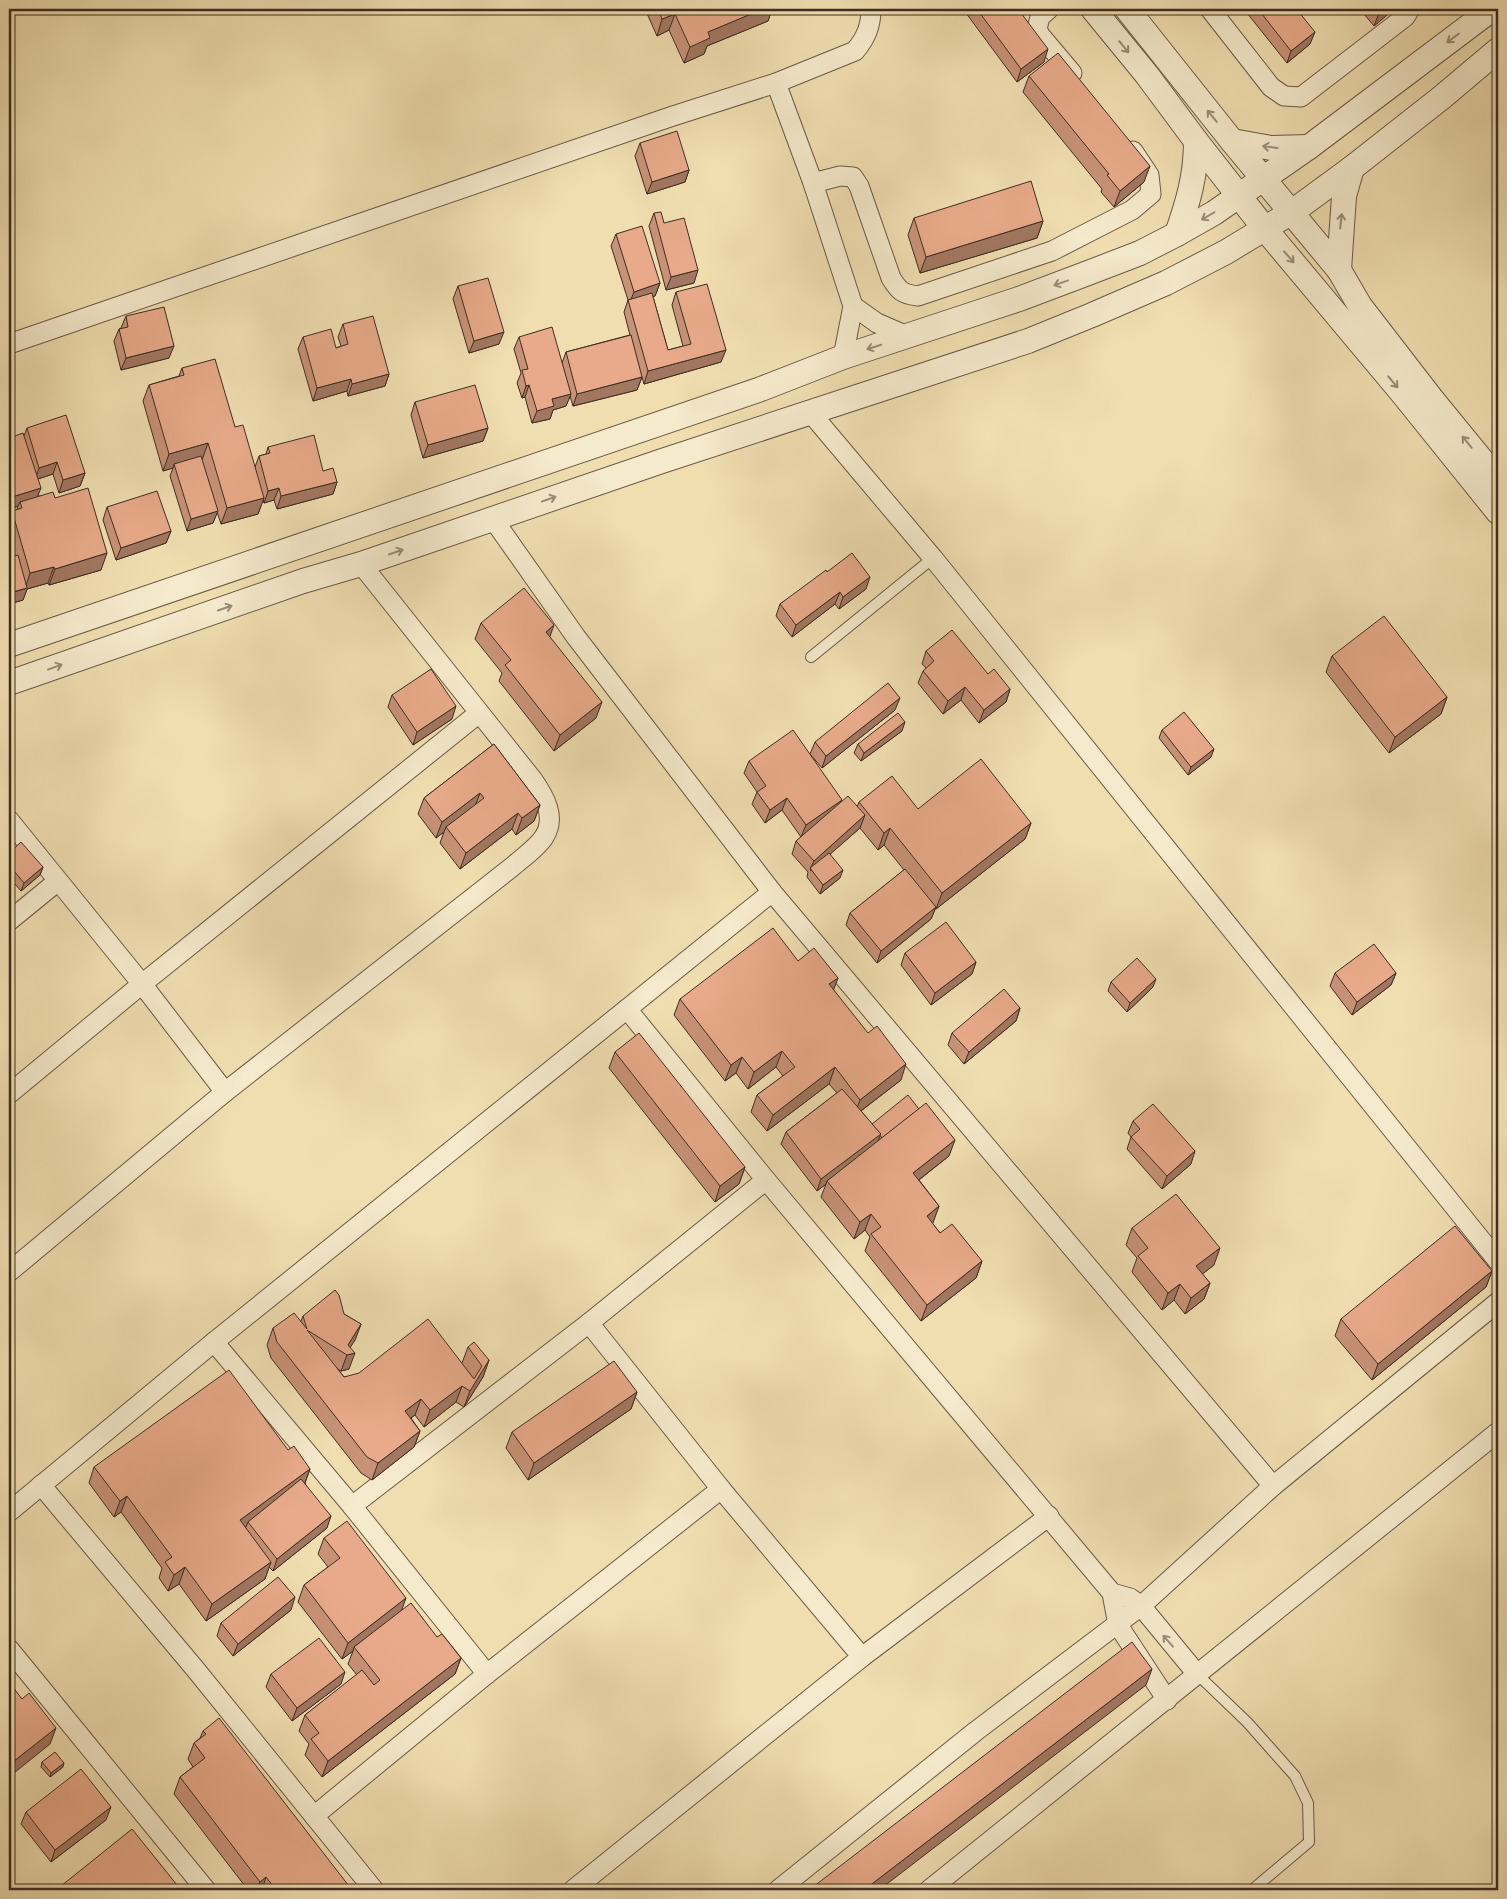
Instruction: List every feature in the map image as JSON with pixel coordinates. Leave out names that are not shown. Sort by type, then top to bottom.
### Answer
[{"type":"street","points":[[9,344],[670,117],[776,84],[855,51],[864,40],[868,31],[871,22],[871,9]]},
{"type":"street","points":[[1049,9],[1040,17],[1037,29],[1040,36],[1085,87]]},
{"type":"street","points":[[1093,9],[1147,75],[1265,229],[1403,394],[1498,512]]},
{"type":"street","points":[[1127,9],[1232,141],[1339,270],[1360,306],[1498,480]]},
{"type":"street","points":[[1210,9],[1271,87],[1284,96],[1301,98],[1405,17],[1410,9]]},
{"type":"street","points":[[9,645],[761,389],[843,357],[1088,274],[1140,253],[1214,213],[1265,179],[1309,147],[1483,11]]},
{"type":"street","points":[[9,683],[303,581],[361,564],[810,412],[1028,341],[1083,319],[1166,283],[1226,252],[1292,212],[1352,168],[1441,98],[1498,50]]},
{"type":"street","points":[[776,84],[813,183],[853,306],[843,357]]},
{"type":"street","points":[[813,183],[840,176],[853,177],[859,186],[891,278],[905,294],[918,296],[1052,251],[1132,210],[1151,194],[1149,175],[1124,138]]},
{"type":"street","points":[[1177,234],[1191,191],[1196,163],[1196,141]]},
{"type":"street","points":[[1232,141],[1271,148],[1309,147]]},
{"type":"street","points":[[1339,270],[1344,196],[1352,168]]},
{"type":"street","points":[[853,306],[877,323],[907,336]]},
{"type":"street","points":[[810,412],[933,558],[1498,1261]]},
{"type":"street","points":[[493,518],[576,637],[772,892],[1273,1486]]},
{"type":"street","points":[[9,1272],[226,1092],[512,867],[544,838],[549,812],[545,798],[533,780],[361,564]]},
{"type":"street","points":[[175,589],[196,618]]},
{"type":"street","points":[[9,1094],[142,984],[479,713]]},
{"type":"street","points":[[9,820],[142,984],[226,1092]]},
{"type":"street","points":[[9,922],[58,881]]},
{"type":"street","points":[[9,1512],[214,1342],[772,892]]},
{"type":"street","points":[[627,1009],[766,1180],[1112,1593],[1118,1625],[1167,1700]]},
{"type":"street","points":[[352,1506],[589,1323],[766,1180]]},
{"type":"street","points":[[778,1890],[976,1731],[1118,1625],[1273,1486],[1498,1302]]},
{"type":"street","points":[[589,1323],[721,1489],[862,1657]]},
{"type":"street","points":[[214,1342],[352,1506],[487,1674]]},
{"type":"street","points":[[929,1890],[1498,1432]]},
{"type":"street","points":[[41,1485],[196,1670],[374,1890]]},
{"type":"street","points":[[314,1816],[487,1674],[721,1489]]},
{"type":"street","points":[[573,1890],[862,1657],[1049,1516]]},
{"type":"street","points":[[1112,1593],[1130,1598],[1141,1606],[1197,1674]]},
{"type":"street","points":[[9,1649],[206,1890]]},
{"type":"lane","points":[[811,657],[933,558]]},
{"type":"lane","points":[[1197,1674],[1247,1722],[1295,1776],[1308,1803],[1309,1842],[1252,1890]]},
{"type":"building","points":[[658,9],[763,9],[708,32],[710,38],[690,47],[675,14],[662,19]]},
{"type":"building","points":[[977,9],[1018,9],[1048,49],[1021,69]]},
{"type":"building","points":[[1258,9],[1300,9],[1298,11],[1315,32],[1291,51]]},
{"type":"building","points":[[1375,9],[1384,9],[1379,13]]},
{"type":"building","points":[[1058,53],[1150,166],[1120,191],[1107,175],[1109,174],[1029,76]]},
{"type":"building","points":[[677,131],[689,170],[652,182],[640,143]]},
{"type":"building","points":[[1031,181],[1043,221],[926,257],[914,218]]},
{"type":"building","points":[[661,212],[664,223],[684,218],[698,270],[671,277],[654,213]]},
{"type":"building","points":[[642,226],[660,283],[634,292],[616,234]]},
{"type":"building","points":[[488,278],[504,332],[474,341],[458,286]]},
{"type":"building","points":[[707,284],[726,350],[648,371],[628,300],[652,293],[668,350],[691,344],[676,292]]},
{"type":"building","points":[[164,307],[174,346],[126,358],[119,329],[128,327],[126,316]]},
{"type":"building","points":[[373,316],[389,374],[352,384],[351,379],[317,388],[303,337],[331,329],[336,348],[348,344],[343,324]]},
{"type":"building","points":[[552,327],[571,394],[552,399],[554,406],[537,411],[529,385],[526,386],[522,370],[528,369],[519,337]]},
{"type":"building","points":[[631,335],[642,377],[577,394],[566,352]]},
{"type":"building","points":[[215,359],[235,427],[243,425],[264,498],[227,508],[208,443],[169,454],[149,385],[184,375],[182,368]]},
{"type":"building","points":[[475,385],[488,428],[428,445],[415,402]]},
{"type":"building","points":[[66,415],[85,473],[63,480],[57,462],[39,468],[27,428]]},
{"type":"building","points":[[23,433],[41,488],[12,497],[9,486],[9,438]]},
{"type":"building","points":[[314,435],[323,471],[333,468],[337,482],[281,496],[279,488],[268,491],[259,456],[270,453],[268,447]]},
{"type":"building","points":[[201,456],[218,511],[191,519],[174,464]]},
{"type":"building","points":[[88,488],[107,553],[55,569],[54,567],[30,573],[12,511],[22,508],[20,502],[53,492],[55,498]]},
{"type":"building","points":[[157,491],[171,531],[121,548],[107,507]]},
{"type":"building","points":[[9,548],[11,557],[18,555],[27,588],[9,593]]},
{"type":"building","points":[[852,553],[870,577],[843,597],[840,592],[796,625],[780,604]]},
{"type":"building","points":[[524,588],[554,625],[546,632],[602,702],[560,735],[505,665],[511,660],[481,623]]},
{"type":"building","points":[[1384,616],[1447,697],[1395,737],[1332,656]]},
{"type":"building","points":[[952,630],[988,674],[994,669],[1010,689],[984,710],[965,687],[948,701],[923,671],[934,661],[926,651]]},
{"type":"building","points":[[431,669],[456,706],[417,732],[392,695]]},
{"type":"building","points":[[888,683],[900,698],[826,756],[815,742]]},
{"type":"building","points":[[1184,712],[1214,749],[1191,767],[1162,730]]},
{"type":"building","points":[[898,713],[905,722],[864,753],[858,744]]},
{"type":"building","points":[[793,730],[842,800],[806,825],[787,798],[770,810],[757,792],[766,786],[749,761]]},
{"type":"building","points":[[494,744],[540,805],[522,818],[518,813],[466,853],[446,827],[484,798],[480,793],[442,822],[424,798]]},
{"type":"building","points":[[981,759],[1031,823],[942,893],[890,828],[884,833],[859,802],[892,776],[918,809]]},
{"type":"building","points":[[848,796],[865,815],[814,861],[796,841]]},
{"type":"building","points":[[21,842],[43,867],[24,883],[9,865],[9,853]]},
{"type":"building","points":[[829,853],[843,870],[823,885],[810,868]]},
{"type":"building","points":[[905,869],[936,907],[881,951],[850,913]]},
{"type":"building","points":[[946,922],[976,962],[935,993],[905,953]]},
{"type":"building","points":[[773,928],[798,961],[814,948],[838,978],[829,984],[868,1033],[877,1026],[906,1064],[860,1100],[835,1067],[773,1115],[757,1095],[795,1067],[782,1051],[754,1072],[742,1057],[731,1065],[680,999]]},
{"type":"building","points":[[1374,944],[1396,973],[1357,1002],[1335,973]]},
{"type":"building","points":[[1137,958],[1156,979],[1130,1003],[1111,982]]},
{"type":"building","points":[[1004,989],[1020,1008],[969,1052],[952,1033]]},
{"type":"building","points":[[639,1033],[745,1167],[720,1186],[615,1052]]},
{"type":"building","points":[[842,1089],[881,1134],[821,1179],[786,1132]]},
{"type":"building","points":[[908,1095],[919,1109],[882,1138],[881,1134],[872,1124]]},
{"type":"building","points":[[926,1103],[955,1140],[913,1173],[939,1206],[927,1216],[940,1233],[952,1224],[982,1261],[927,1305],[871,1234],[881,1227],[871,1214],[860,1222],[827,1181]]},
{"type":"building","points":[[1153,1104],[1195,1151],[1167,1176],[1131,1137],[1140,1129],[1133,1121]]},
{"type":"building","points":[[1176,1194],[1220,1248],[1196,1266],[1210,1283],[1191,1298],[1180,1284],[1168,1293],[1138,1256],[1148,1248],[1132,1228]]},
{"type":"building","points":[[1455,1226],[1492,1271],[1378,1364],[1341,1319]]},
{"type":"building","points":[[335,1290],[339,1295],[344,1314],[361,1324],[348,1345],[355,1353],[347,1355],[307,1330],[344,1377],[359,1373],[428,1319],[474,1379],[482,1366],[468,1347],[474,1342],[489,1360],[470,1391],[462,1386],[430,1410],[421,1399],[405,1411],[420,1431],[378,1463],[367,1457],[277,1342],[273,1328],[294,1313],[307,1329],[303,1316]]},
{"type":"building","points":[[614,1361],[637,1392],[534,1463],[512,1432]]},
{"type":"building","points":[[229,1370],[288,1450],[294,1446],[310,1469],[240,1520],[271,1562],[212,1604],[185,1567],[174,1575],[165,1562],[172,1557],[127,1496],[120,1501],[94,1467]]},
{"type":"building","points":[[301,1479],[331,1516],[277,1559],[248,1522]]},
{"type":"building","points":[[347,1521],[406,1598],[348,1643],[304,1585],[340,1558],[324,1538]]},
{"type":"building","points":[[278,1577],[295,1597],[238,1644],[221,1623]]},
{"type":"building","points":[[411,1603],[437,1637],[442,1634],[461,1658],[328,1761],[311,1739],[319,1733],[305,1715],[362,1670],[374,1685],[380,1680],[354,1647]]},
{"type":"building","points":[[319,1638],[345,1672],[297,1708],[271,1674]]},
{"type":"building","points":[[1132,1642],[1152,1669],[864,1890],[809,1890]]},
{"type":"building","points":[[9,1682],[22,1699],[29,1693],[56,1728],[9,1765]]},
{"type":"building","points":[[219,1718],[352,1890],[276,1890],[266,1877],[260,1882],[180,1777],[205,1758],[194,1743],[206,1734],[203,1731]]},
{"type":"building","points":[[55,1752],[64,1763],[51,1773],[42,1762]]},
{"type":"building","points":[[81,1769],[111,1807],[55,1850],[26,1812]]},
{"type":"building","points":[[132,1829],[181,1890],[56,1890]]}]
